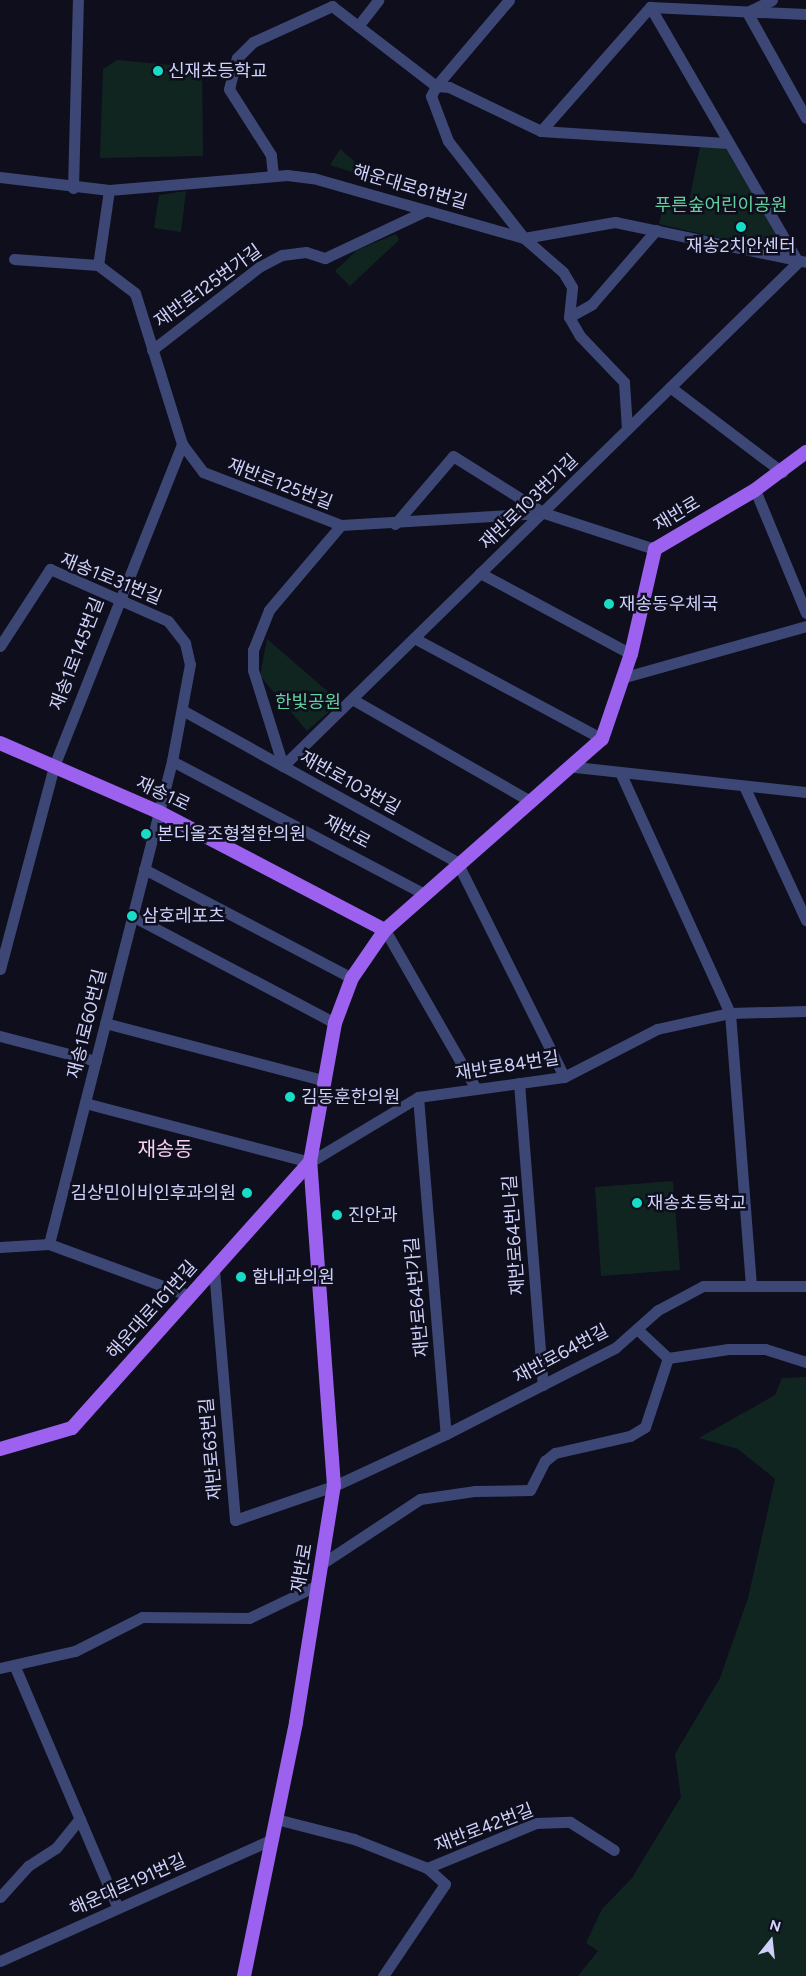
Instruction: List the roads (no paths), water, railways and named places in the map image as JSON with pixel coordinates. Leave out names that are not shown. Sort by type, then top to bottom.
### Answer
[{"type":"main road","name":"재반로","points":[[244,1976],[276,1819],[323,1563],[334,1486],[310,1162],[335,1023],[352,978],[386,930],[457,862],[575,767],[602,739],[632,654],[655,549],[755,490],[782,472],[806,452]]},
{"type":"main road","name":"재송1로","points":[[0,743],[159,812],[386,930]]},
{"type":"main road","name":"해운대로161번길","points":[[0,1449],[72,1428],[310,1162]]},
{"type":"street","points":[[73,188],[78,0]]},
{"type":"street","points":[[358,26],[378,0]]},
{"type":"street","points":[[509,0],[436,86],[431,96],[448,141],[524,238],[563,272],[572,287],[569,317],[580,336],[624,382],[627,429]]},
{"type":"street","points":[[747,12],[772,0]]},
{"type":"street","points":[[273,175],[271,154],[229,89],[237,58],[253,42],[328,3],[436,86],[449,87],[541,131],[729,144]]},
{"type":"street","points":[[541,131],[650,7]]},
{"type":"street","points":[[650,7],[806,14]]},
{"type":"street","points":[[650,7],[729,144],[802,262]]},
{"type":"street","points":[[747,12],[806,118]]},
{"type":"street","name":"해운대로81번길","points":[[0,177],[73,188],[109,190],[273,175],[313,178],[524,238],[615,222],[802,262]]},
{"type":"street","points":[[14,259],[98,265],[109,190]]},
{"type":"street","name":"재반로125번가길","points":[[152,350],[258,267],[282,255],[306,252],[325,258],[425,211]]},
{"type":"street","points":[[569,317],[592,304],[656,230]]},
{"type":"street","name":"재반로103번가길","points":[[283,766],[670,387],[802,262]]},
{"type":"street","name":"재반로125번길","points":[[98,265],[135,293],[182,444],[203,472],[223,483],[341,526],[395,524],[544,512],[655,549]]},
{"type":"street","points":[[670,387],[782,472]]},
{"type":"street","name":"재송1로145번길","points":[[0,969],[54,766],[117,598],[182,444]]},
{"type":"street","points":[[395,524],[452,456],[544,512]]},
{"type":"street","points":[[755,490],[806,613]]},
{"type":"street","name":"재반로103번길","points":[[341,526],[269,610],[253,650],[253,670],[283,766],[457,862]]},
{"type":"street","name":"재송1로31번길","points":[[0,646],[50,569],[168,622],[185,643],[190,664],[184,711],[159,812]]},
{"type":"street","points":[[480,573],[632,654]]},
{"type":"street","points":[[625,677],[806,626]]},
{"type":"street","points":[[414,638],[602,739]]},
{"type":"street","points":[[352,699],[532,802]]},
{"type":"street","points":[[184,711],[283,766]]},
{"type":"street","name":"재반로","points":[[172,762],[424,894]]},
{"type":"street","points":[[575,767],[806,792]]},
{"type":"street","points":[[620,772],[730,1013],[751,1283]]},
{"type":"street","points":[[744,786],[806,920]]},
{"type":"street","name":"재송1로60번길","points":[[49,1244],[159,812]]},
{"type":"street","points":[[457,862],[564,1077]]},
{"type":"street","points":[[144,869],[352,978]]},
{"type":"street","points":[[132,916],[335,1023]]},
{"type":"street","points":[[386,930],[476,1089]]},
{"type":"street","name":"재반로84번길","points":[[310,1162],[418,1097],[564,1077],[657,1029],[730,1013],[806,1011]]},
{"type":"street","points":[[105,1023],[324,1080]]},
{"type":"street","points":[[0,1036],[96,1061]]},
{"type":"street","name":"재반로64번나길","points":[[519,1083],[543,1384]]},
{"type":"street","name":"재반로64번가길","points":[[418,1097],[446,1434]]},
{"type":"street","points":[[85,1103],[310,1162]]},
{"type":"street","points":[[0,1247],[49,1244],[190,1296]]},
{"type":"street","name":"재반로63번길","points":[[214,1270],[235,1520],[334,1486]]},
{"type":"street","name":"재반로64번길","points":[[334,1486],[446,1434],[614,1348],[658,1310],[703,1286],[751,1283],[806,1286]]},
{"type":"street","points":[[637,1329],[668,1358],[765,1349],[806,1362]]},
{"type":"street","points":[[323,1563],[420,1499],[475,1491],[530,1490],[555,1453],[630,1436],[645,1428],[668,1358]]},
{"type":"street","points":[[0,1668],[15,1668],[75,1652],[142,1617],[249,1618],[318,1585]]},
{"type":"street","points":[[15,1668],[118,1908]]},
{"type":"street","points":[[0,1897],[28,1866],[56,1848],[80,1818]]},
{"type":"street","name":"재반로42번길","points":[[276,1819],[354,1839],[428,1868],[536,1823],[570,1822],[614,1850]]},
{"type":"street","name":"해운대로191번길","points":[[0,1961],[271,1840]]},
{"type":"street","points":[[383,1976],[445,1884],[428,1868]]},
{"type":"place","name":"신재초등학교","points":[[158,71]]},
{"type":"place","name":"재송2치안센터","points":[[741,227]]},
{"type":"place","name":"재송동우체국","points":[[609,604]]},
{"type":"place","name":"본디올조형철한의원","points":[[146,834]]},
{"type":"place","name":"삼호레포츠","points":[[132,916]]},
{"type":"place","name":"김동훈한의원","points":[[290,1097]]},
{"type":"place","name":"김상민이비인후과의원","points":[[247,1193]]},
{"type":"place","name":"재송초등학교","points":[[637,1203]]},
{"type":"place","name":"진안과","points":[[337,1215]]},
{"type":"place","name":"함내과의원","points":[[241,1277]]},
{"type":"district","name":"재송동","points":[[165,1149]]},
{"type":"park label","name":"푸른숲어린이공원","points":[[721,205]]},
{"type":"park label","name":"한빛공원","points":[[308,702]]}]
